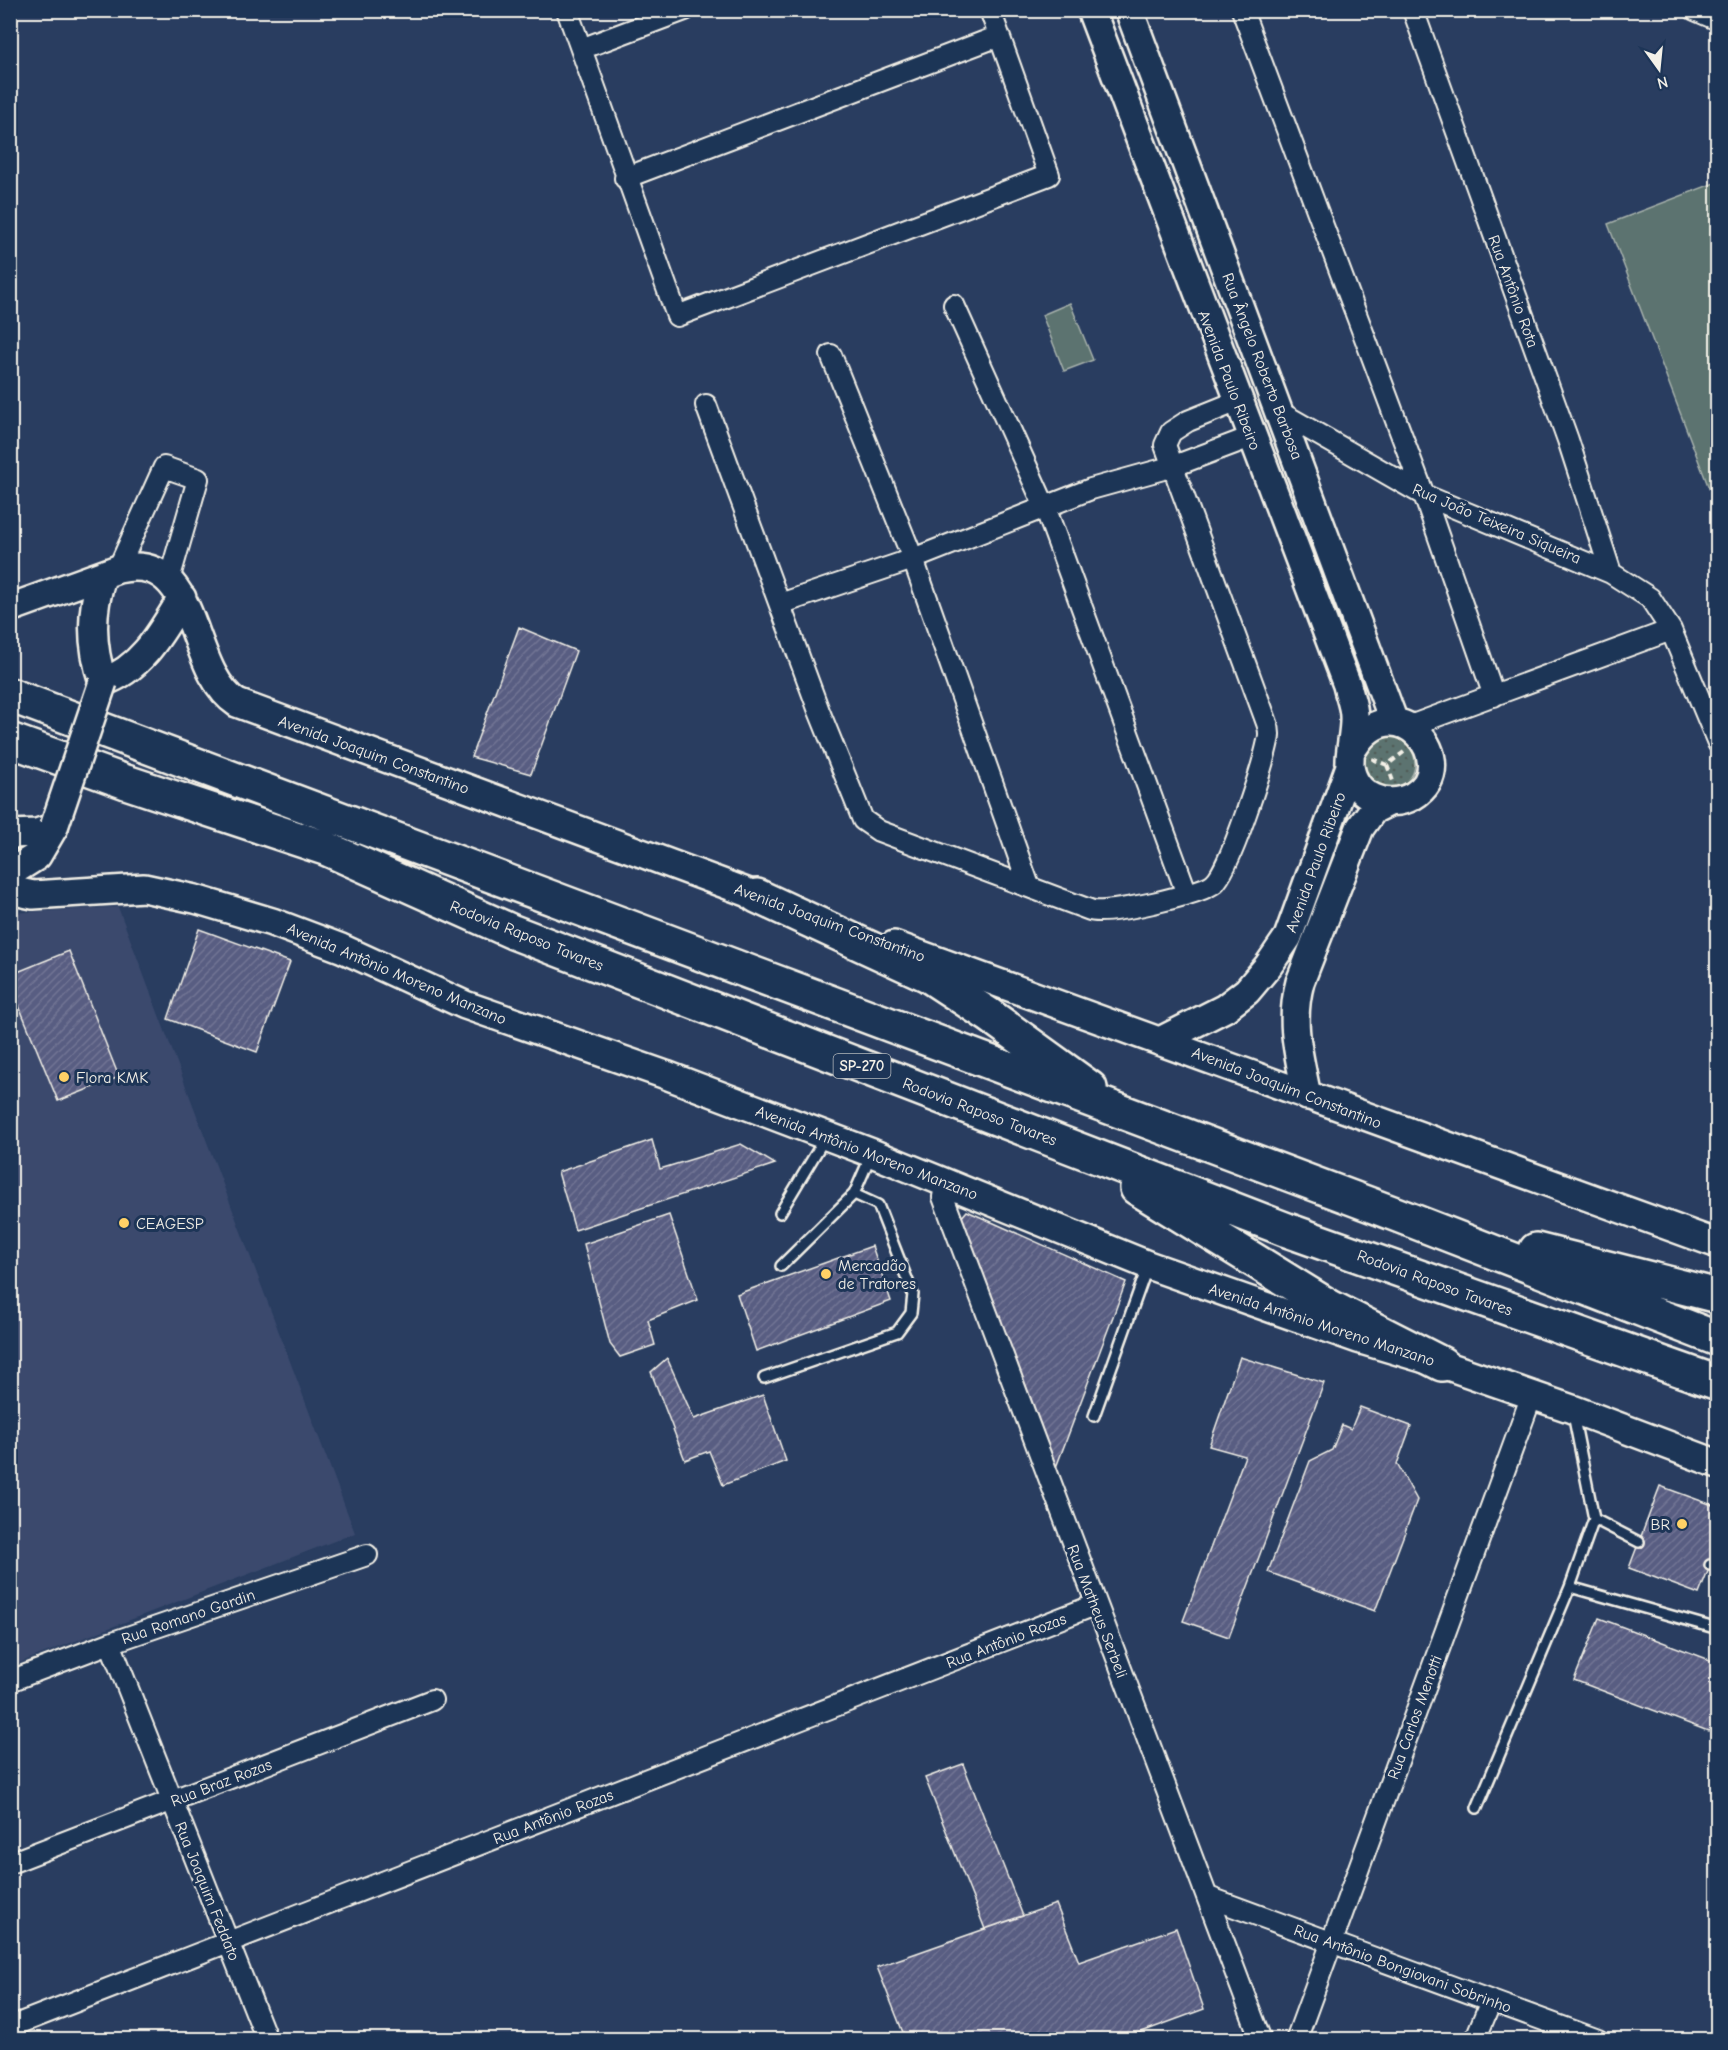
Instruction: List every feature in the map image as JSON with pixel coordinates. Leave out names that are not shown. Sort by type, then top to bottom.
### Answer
[{"type":"highway","points":[[10,695],[1395,1214],[1718,1339]]},
{"type":"highway","name":"Rodovia Raposo Tavares","points":[[10,740],[126,782],[325,848],[513,932],[1287,1230],[1718,1383]]},
{"type":"highway","points":[[757,896],[928,975],[989,1015],[1123,1112]]},
{"type":"highway","points":[[901,1081],[1138,1188],[1330,1307],[1442,1364]]},
{"type":"highway","points":[[1395,1214],[1718,1296]]},
{"type":"street","points":[[567,10],[625,178],[677,316],[1049,175],[990,10]]},
{"type":"street","points":[[581,49],[685,10]]},
{"type":"street","name":"Avenida Paulo Ribeiro","points":[[1091,10],[1251,437],[1347,685],[1355,715],[1351,759],[1288,937],[1247,991],[1225,1008],[1162,1040]]},
{"type":"street","name":"Rua Ângelo Roberto Barbosa","points":[[1129,10],[1281,413],[1409,728],[1430,752],[1431,767],[1426,782],[1415,794],[1401,801],[1389,802]]},
{"type":"street","points":[[1242,10],[1425,495],[1494,696]]},
{"type":"street","name":"Rua Antônio Rota","points":[[1413,10],[1568,440],[1611,573]]},
{"type":"street","points":[[1695,10],[1718,20]]},
{"type":"street","points":[[625,178],[999,36]]},
{"type":"street","points":[[954,305],[1045,507],[1187,894]]},
{"type":"street","points":[[831,355],[913,559],[1029,886]]},
{"type":"street","points":[[706,405],[839,766],[863,820],[879,831],[1090,910],[1106,913],[1187,894],[1214,884],[1219,878],[1241,824],[1269,735],[1166,445],[1171,432],[1188,422],[1238,401]]},
{"type":"street","name":"Rua João Teixeira Siqueira","points":[[1281,413],[1425,495],[1611,573],[1650,598],[1671,630]]},
{"type":"street","points":[[780,604],[913,559],[1091,489],[1174,466],[1251,437]]},
{"type":"street","points":[[10,873],[37,856],[54,827],[103,682],[96,663],[93,630],[95,603],[164,467],[198,479],[176,589],[147,651],[114,678],[103,682]]},
{"type":"street","points":[[10,608],[110,573],[144,568],[176,589]]},
{"type":"street","name":"Avenida Joaquim Constantino","points":[[176,589],[214,681],[237,703],[757,896],[1162,1040],[1306,1096],[1718,1244]]},
{"type":"street","points":[[1389,802],[1375,799],[1363,792],[1354,780],[1351,759],[1360,735],[1376,724],[1409,728],[1671,630],[1718,743]]},
{"type":"street","name":"Avenida Paulo Ribeiro","points":[[1306,1096],[1294,1026],[1294,1005],[1300,982],[1360,828],[1373,810],[1389,802]]},
{"type":"street","points":[[10,834],[37,833],[54,827]]},
{"type":"street","name":"Avenida Antônio Moreno Manzano","points":[[10,890],[33,895],[144,888],[195,899],[272,922],[341,948],[465,1005],[666,1075],[872,1153],[1148,1265],[1358,1339],[1442,1364],[1532,1395],[1718,1464]]},
{"type":"street","name":"Rua Matheus Serbeli","points":[[946,1182],[943,1197],[1261,2040]]},
{"type":"street","name":"Rua Carlos Menotti","points":[[1296,2040],[1532,1395]]},
{"type":"street","name":"Rua Romano Gardin","points":[[10,1681],[110,1643],[367,1556]]},
{"type":"street","name":"Rua Antônio Rozas","points":[[10,2027],[1095,1605]]},
{"type":"street","name":"Rua Joaquim Feddato","points":[[110,1643],[267,2040]]},
{"type":"street","name":"Rua Braz Rozas","points":[[10,1863],[432,1700]]},
{"type":"street","name":"Rua Antônio Bongiovani Sobrinho","points":[[1208,1898],[1598,2040]]},
{"type":"street","points":[[1475,2040],[1491,2001]]},
{"type":"lane","points":[[780,1213],[826,1136]]},
{"type":"lane","points":[[781,1266],[854,1194],[872,1153]]},
{"type":"lane","points":[[764,1378],[897,1332],[911,1313],[913,1294],[878,1205],[854,1194]]},
{"type":"lane","points":[[1094,1416],[1148,1265]]},
{"type":"lane","points":[[1477,1808],[1570,1587],[1594,1519],[1572,1409]]},
{"type":"lane","points":[[1594,1519],[1639,1542]]},
{"type":"lane","points":[[1570,1587],[1718,1629]]},
{"type":"path","points":[[1351,759],[1387,765],[1409,728]]},
{"type":"shaded area","name":"CEAGESP","points":[[118,907],[355,1533],[11,1666],[11,913]]},
{"type":"green space","points":[[1717,182],[1717,509],[1608,224]]},
{"type":"green space","points":[[1070,303],[1093,360],[1064,371],[1042,315]]},
{"type":"green space","points":[[1384,737],[1394,737],[1408,744],[1415,763],[1408,782],[1394,789],[1384,789],[1374,785],[1367,778],[1363,768],[1363,758],[1367,748],[1374,741]]},
{"type":"building","points":[[519,627],[576,651],[531,774],[471,757]]},
{"type":"building","points":[[199,929],[290,962],[257,1052],[168,1019]]},
{"type":"building","points":[[69,951],[119,1077],[58,1101],[10,984],[10,975]]},
{"type":"building","points":[[652,1140],[660,1169],[741,1144],[775,1164],[575,1230],[558,1172]]},
{"type":"building","points":[[967,1211],[1126,1282],[1055,1470],[961,1218]]},
{"type":"building","points":[[669,1215],[698,1300],[648,1320],[655,1345],[620,1357],[610,1344],[584,1244]]},
{"type":"building","points":[[872,1246],[891,1301],[756,1351],[737,1294]]},
{"type":"building","points":[[1240,1357],[1324,1383],[1229,1637],[1183,1621],[1245,1456],[1209,1446]]},
{"type":"building","points":[[667,1358],[694,1419],[763,1395],[786,1461],[723,1485],[709,1451],[685,1460],[651,1372]]},
{"type":"building","points":[[1360,1407],[1411,1426],[1397,1464],[1417,1500],[1375,1611],[1268,1572],[1310,1461],[1332,1450],[1342,1425],[1351,1429]]},
{"type":"building","name":"BR","points":[[1660,1486],[1718,1507],[1718,1546],[1699,1594],[1629,1568]]},
{"type":"building","points":[[1599,1618],[1718,1663],[1718,1729],[1708,1731],[1574,1680]]},
{"type":"building","points":[[963,1764],[1023,1916],[985,1929],[925,1778]]},
{"type":"building","points":[[1056,1904],[1079,1962],[1176,1928],[1204,2009],[1120,2040],[906,2040],[877,1967]]},
{"type":"place","name":"Flora KMK","points":[[64,1077]]},
{"type":"place","name":"CEAGESP","points":[[124,1223]]},
{"type":"place","name":"Mercadão de Tratores","points":[[826,1274]]},
{"type":"place","name":"BR","points":[[1682,1524]]}]
